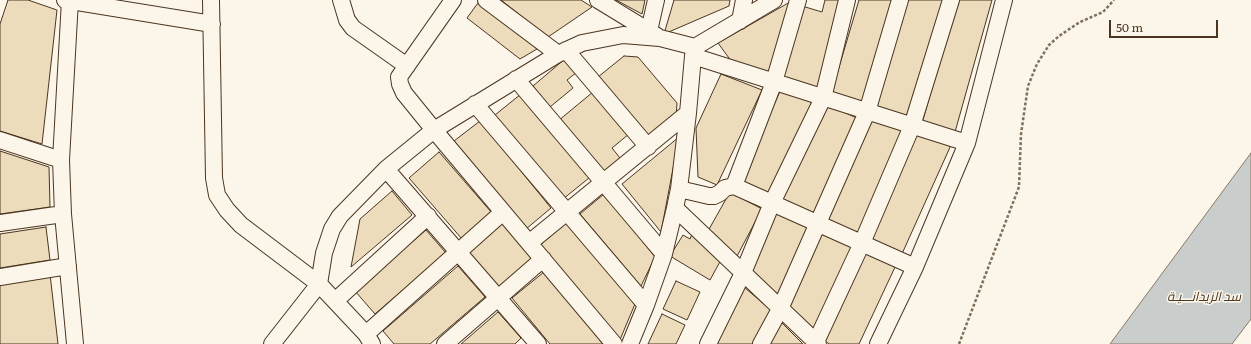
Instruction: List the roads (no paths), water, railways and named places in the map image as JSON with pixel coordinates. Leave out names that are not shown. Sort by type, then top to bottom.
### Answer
[{"type":"street","points":[[211,0],[214,178],[217,195],[227,210],[241,225],[319,284],[369,339],[458,252],[503,212]]},
{"type":"street","points":[[341,0],[347,20],[353,28],[407,66]]},
{"type":"street","points":[[453,0],[399,77],[404,93],[614,344]]},
{"type":"street","points":[[486,0],[562,52],[648,147]]},
{"type":"street","points":[[598,0],[654,34],[694,52],[774,82],[967,143]]},
{"type":"street","points":[[654,34],[656,0]]},
{"type":"street","points":[[740,21],[744,0]]},
{"type":"street","points":[[694,52],[774,0]]},
{"type":"street","points":[[734,186],[774,82],[798,0]]},
{"type":"street","points":[[708,344],[743,273],[772,203],[823,98],[847,0]]},
{"type":"street","points":[[761,344],[780,309],[867,112],[900,0]]},
{"type":"street","points":[[674,208],[816,343],[862,243],[912,126],[951,0]]},
{"type":"street","points":[[878,344],[915,267],[967,143],[1004,0]]},
{"type":"street","points":[[75,344],[63,214],[60,160],[68,1],[212,24]]},
{"type":"street","points":[[272,344],[319,284],[324,253],[332,229],[340,216],[386,169],[434,130],[516,79],[562,52],[582,43],[623,35],[654,34]]},
{"type":"street","points":[[630,344],[664,254],[678,189],[694,52]]},
{"type":"street","points":[[516,79],[664,254]]},
{"type":"street","points":[[475,104],[646,304]]},
{"type":"street","points":[[529,243],[688,113]]},
{"type":"street","points":[[0,140],[60,160]]},
{"type":"street","points":[[386,169],[498,298],[533,342]]},
{"type":"street","points":[[678,189],[714,196],[725,188],[734,186],[915,267]]},
{"type":"street","points":[[0,223],[63,214]]},
{"type":"street","points":[[336,301],[428,216]]},
{"type":"street","points":[[445,344],[542,259]]},
{"type":"street","points":[[0,277],[68,266]]},
{"type":"water","name":"سد الزيدانـــيـة","points":[[1251,153],[1251,319],[1232,344],[1110,344]]}]
